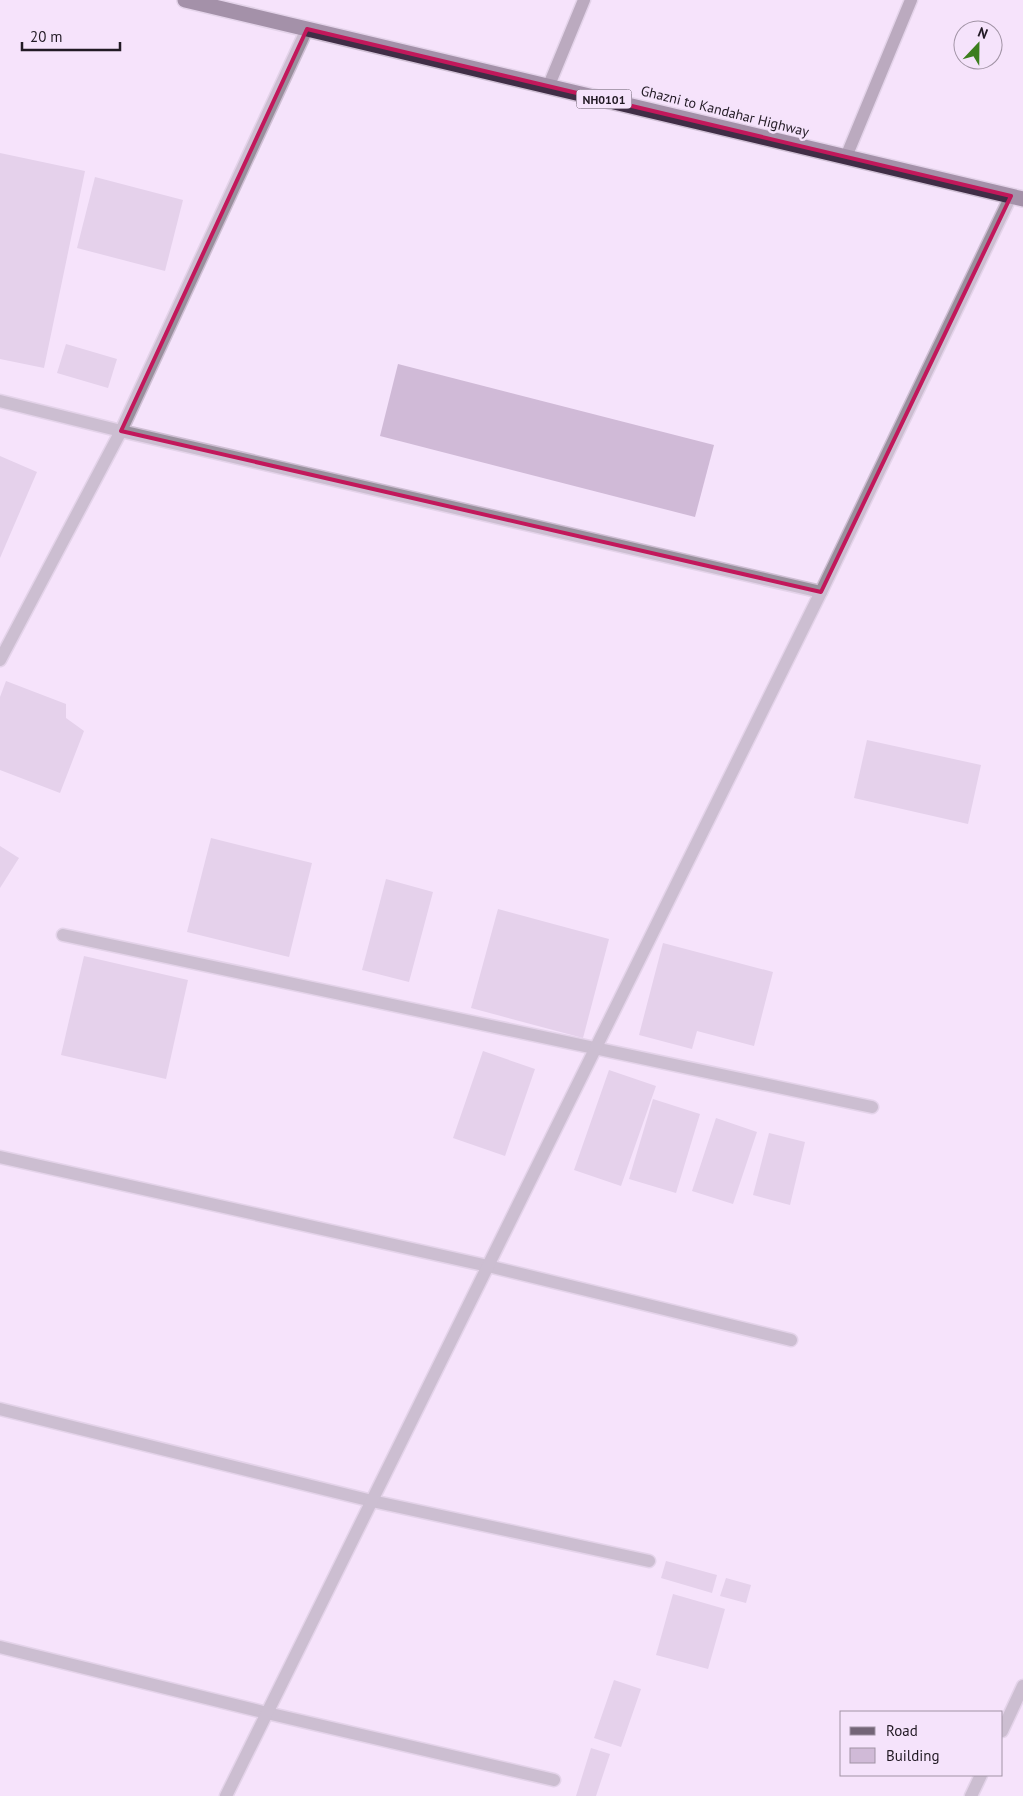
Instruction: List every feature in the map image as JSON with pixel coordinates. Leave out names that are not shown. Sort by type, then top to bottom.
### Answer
[{"type":"highway","name":"Ghazni to Kandahar Highway","points":[[185,0],[549,85],[1017,198]]},
{"type":"street","points":[[549,85],[584,0]]},
{"type":"street","points":[[846,157],[911,0]]},
{"type":"street","points":[[0,660],[121,431],[307,29]]},
{"type":"street","points":[[226,1796],[1017,198]]},
{"type":"street","points":[[0,401],[121,431],[821,592]]},
{"type":"street","points":[[63,935],[872,1107]]},
{"type":"street","points":[[0,1157],[488,1266],[791,1340]]},
{"type":"street","points":[[0,1409],[372,1501],[649,1561]]},
{"type":"street","points":[[0,1647],[267,1713],[554,1780]]},
{"type":"street","points":[[1003,1729],[1023,1686]]},
{"type":"street","points":[[971,1796],[981,1776]]},
{"type":"highlighted area","points":[[307,29],[1011,196],[821,592],[121,431]]},
{"type":"building","points":[[0,153],[85,171],[44,368],[0,359]]},
{"type":"building","points":[[95,177],[183,200],[165,271],[77,248]]},
{"type":"building","points":[[66,344],[117,359],[108,388],[57,373]]},
{"type":"building","points":[[398,364],[714,445],[695,517],[380,436]]},
{"type":"building","points":[[0,456],[37,472],[0,558]]},
{"type":"building","points":[[6,681],[66,704],[66,718],[84,731],[60,793],[0,770],[0,697]]},
{"type":"building","points":[[867,740],[981,765],[968,824],[854,798]]},
{"type":"building","points":[[211,838],[312,863],[289,957],[187,932]]},
{"type":"building","points":[[0,846],[19,858],[0,888]]},
{"type":"building","points":[[386,879],[433,892],[409,982],[362,970]]},
{"type":"building","points":[[498,909],[609,939],[583,1038],[471,1008]]},
{"type":"building","points":[[663,943],[773,972],[754,1046],[697,1031],[692,1049],[639,1035]]},
{"type":"building","points":[[84,956],[188,980],[166,1079],[61,1055]]},
{"type":"building","points":[[483,1051],[535,1069],[505,1156],[453,1138]]},
{"type":"building","points":[[609,1070],[656,1086],[621,1186],[574,1170]]},
{"type":"building","points":[[653,1099],[700,1114],[676,1193],[629,1179]]},
{"type":"building","points":[[716,1118],[757,1132],[733,1204],[692,1191]]},
{"type":"building","points":[[769,1133],[805,1142],[790,1205],[753,1195]]},
{"type":"building","points":[[666,1561],[717,1575],[712,1593],[661,1578]]},
{"type":"building","points":[[726,1578],[751,1585],[746,1603],[720,1596]]},
{"type":"building","points":[[673,1594],[725,1609],[708,1669],[656,1655]]},
{"type":"building","points":[[614,1680],[641,1689],[621,1747],[594,1738]]},
{"type":"building","points":[[591,1748],[610,1754],[596,1796],[576,1796]]}]
